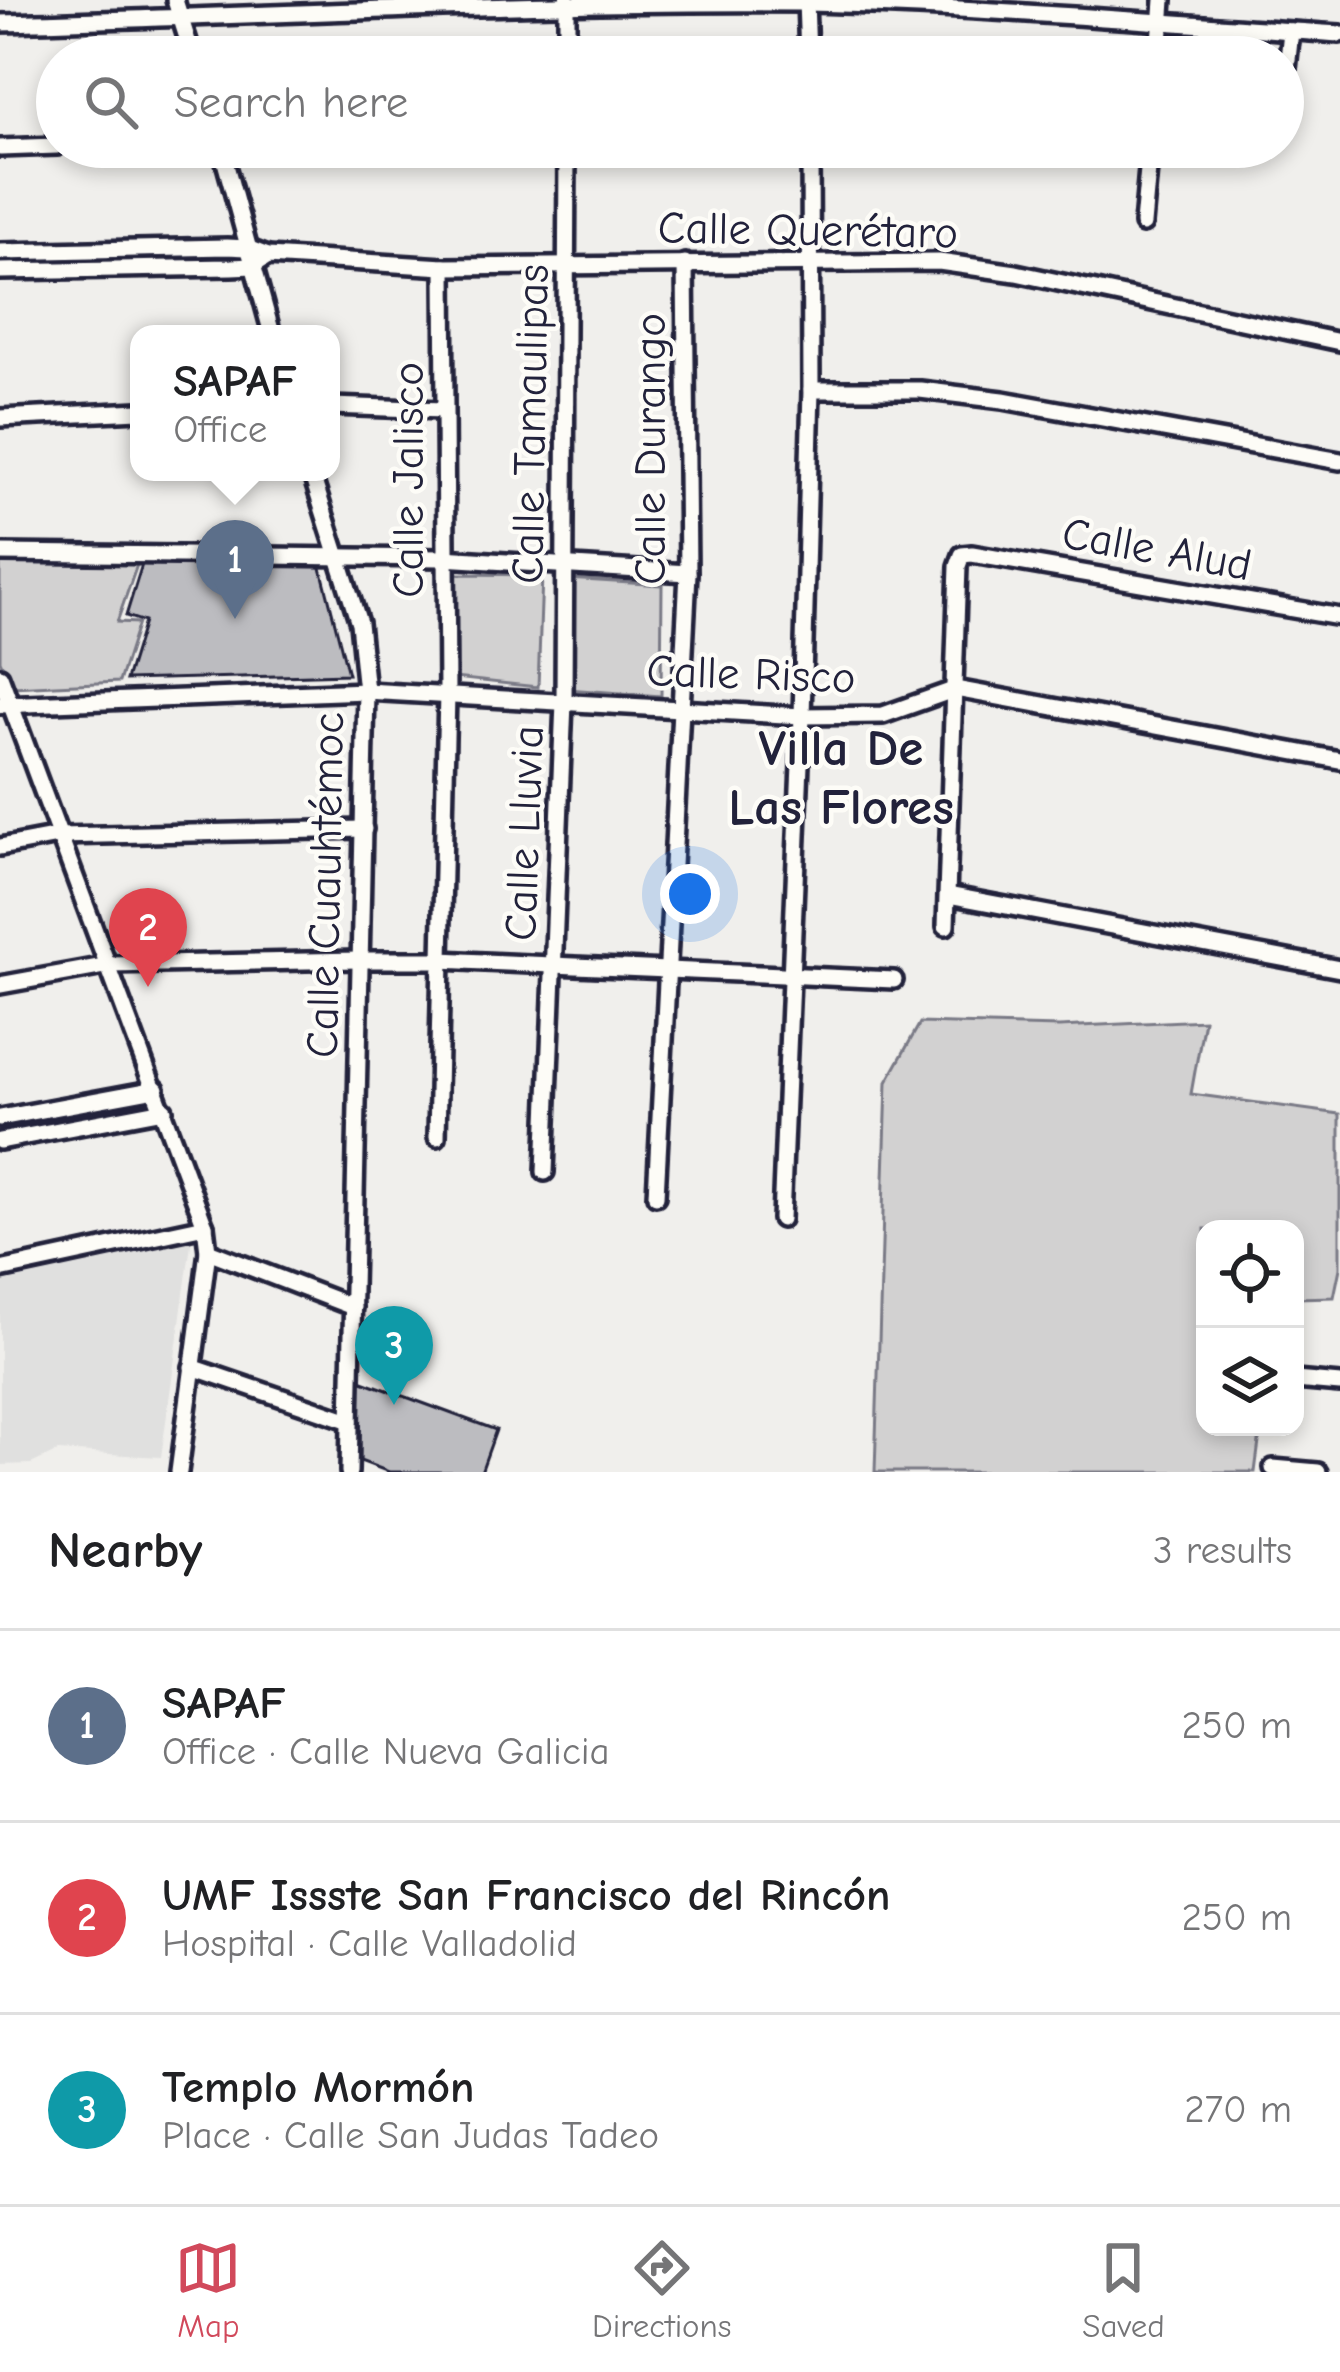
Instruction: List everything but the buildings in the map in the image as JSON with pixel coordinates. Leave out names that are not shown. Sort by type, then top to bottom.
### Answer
[{"type":"street","points":[[176,0],[187,36]]},
{"type":"street","points":[[1161,36],[1163,0]]},
{"type":"street","points":[[567,2],[567,36]]},
{"type":"street","points":[[0,23],[567,2],[806,2],[1340,34]]},
{"type":"street","points":[[806,2],[807,36]]},
{"type":"street","points":[[1290,36],[1291,31]]},
{"type":"street","points":[[0,148],[36,147]]},
{"type":"street","points":[[226,168],[269,325]]},
{"type":"street","name":"Calle Tamaulipas","points":[[564,702],[567,168]]},
{"type":"street","points":[[781,1219],[811,390],[810,168]]},
{"type":"street","points":[[1143,224],[1148,168]]},
{"type":"street","points":[[0,252],[248,248]]},
{"type":"street","name":"Calle Querétaro","points":[[248,248],[268,256],[444,267],[939,262],[1340,342]]},
{"type":"street","points":[[0,271],[253,266],[268,256]]},
{"type":"street","name":"Calle Durango","points":[[656,1196],[688,573],[685,263]]},
{"type":"street","name":"Calle Jalisco","points":[[436,1137],[447,693],[444,267]]},
{"type":"street","points":[[811,390],[920,390],[1003,400],[1340,461]]},
{"type":"street","points":[[340,406],[443,410]]},
{"type":"street","points":[[0,418],[130,411]]},
{"type":"street","name":"Calle Cuauhtémoc","points":[[314,481],[359,622],[366,691],[349,1472]]},
{"type":"street","points":[[0,553],[443,558],[688,573]]},
{"type":"street","name":"Calle Alud","points":[[956,689],[962,556],[973,554],[1340,616]]},
{"type":"street","points":[[0,676],[5,704],[110,965],[206,1226],[208,1250],[179,1472]]},
{"type":"street","points":[[946,926],[956,689],[1340,760]]},
{"type":"street","name":"Calle Risco","points":[[5,704],[366,691],[802,716],[883,715],[956,689]]},
{"type":"street","name":"Calle Lluvia","points":[[545,1172],[564,702]]},
{"type":"street","points":[[0,847],[58,836],[364,829]]},
{"type":"street","points":[[948,895],[1340,969]]},
{"type":"street","points":[[0,985],[110,965],[359,960],[893,980]]},
{"type":"street","points":[[0,1118],[156,1089]]},
{"type":"street","points":[[0,1141],[164,1110]]},
{"type":"street","points":[[0,1270],[206,1226]]},
{"type":"street","points":[[208,1250],[353,1307]]},
{"type":"street","points":[[192,1367],[350,1420]]},
{"type":"street","points":[[1304,1381],[1340,1384]]},
{"type":"street","points":[[1273,1468],[1318,1472]]},
{"type":"shaded area","points":[[0,558],[139,559],[117,622],[138,623],[119,682],[12,687],[0,660]]},
{"type":"shaded area","points":[[456,574],[542,575],[538,687],[454,678]]},
{"type":"shaded area","points":[[567,579],[662,585],[661,696],[567,689]]},
{"type":"shaded area","points":[[1204,1020],[1191,1094],[1340,1114],[1340,1268],[1334,1297],[1304,1298],[1304,1220],[1196,1220],[1196,1436],[1260,1436],[1255,1472],[875,1472],[887,1082],[920,1023],[1059,1027]]},
{"type":"shaded area","points":[[192,1237],[161,1457],[58,1451],[31,1464],[0,1465],[0,1279]]},
{"type":"place","name":"SAPAF","points":[[235,619]]},
{"type":"place","name":"UMF Issste San Francisco del Rincón","points":[[148,987]]},
{"type":"place","name":"Templo Mormón","points":[[394,1405]]},
{"type":"district","name":"Villa De Las Flores","points":[[841,777]]}]
